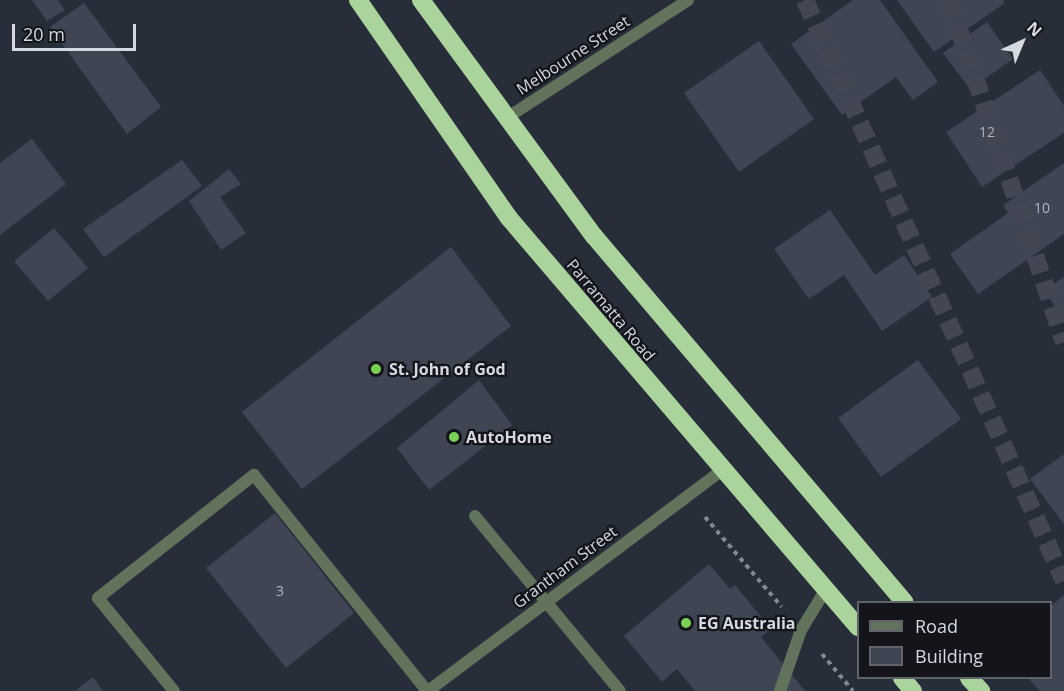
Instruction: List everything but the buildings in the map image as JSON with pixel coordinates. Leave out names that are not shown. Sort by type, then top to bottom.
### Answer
[{"type":"highway","name":"Parramatta Road","points":[[358,0],[509,218],[857,626]]},
{"type":"highway","name":"Parramatta Road","points":[[421,0],[506,119],[677,338],[902,601]]},
{"type":"highway","points":[[903,679],[913,691]]},
{"type":"highway","points":[[970,679],[981,691]]},
{"type":"street","name":"Melbourne Street","points":[[506,119],[688,0]]},
{"type":"street","name":"Grantham Street","points":[[427,691],[722,470]]},
{"type":"street","points":[[174,691],[98,598],[254,476],[427,691]]},
{"type":"street","points":[[475,516],[544,604],[620,691]]},
{"type":"street","points":[[780,691],[801,630],[826,589]]},
{"type":"path","points":[[686,496],[853,691]]},
{"type":"tunnel","points":[[805,0],[1064,581]]},
{"type":"tunnel","points":[[949,0],[1064,342]]},
{"type":"place","name":"St. John of God","points":[[376,369]]},
{"type":"place","name":"AutoHome","points":[[454,437]]},
{"type":"place","name":"EG Australia","points":[[686,623]]}]
